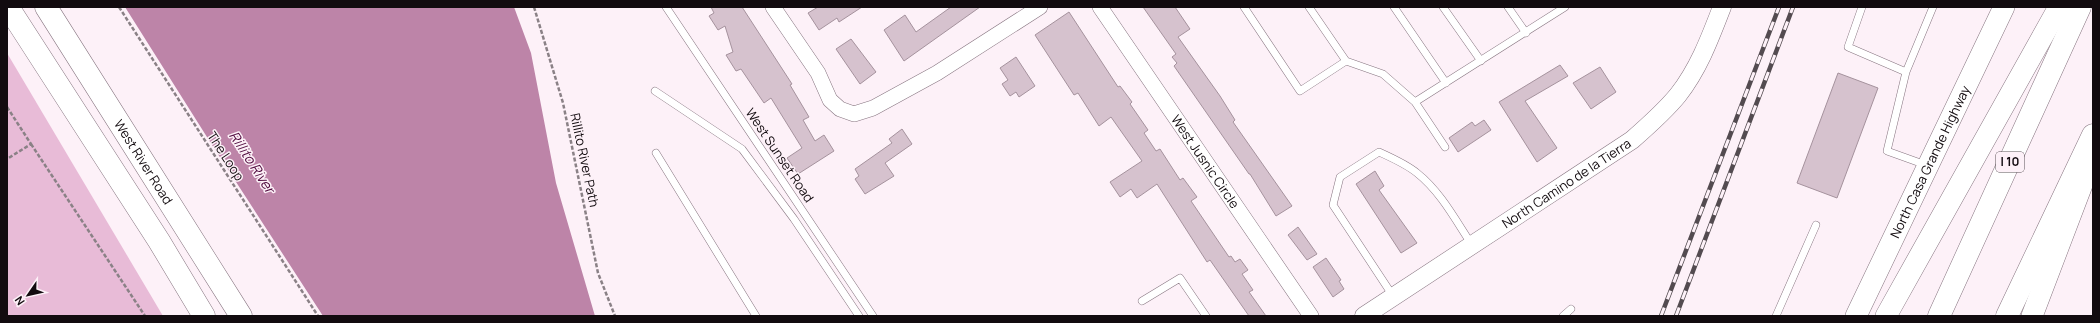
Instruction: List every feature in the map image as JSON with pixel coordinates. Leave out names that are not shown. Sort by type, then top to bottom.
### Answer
[{"type":"main road","points":[[8,7],[159,242],[204,316]]},
{"type":"main road","name":"West River Road","points":[[46,7],[241,316]]},
{"type":"main road","name":"North Casa Grande Highway","points":[[1856,316],[2004,7]]},
{"type":"main road","points":[[1886,316],[2059,7]]},
{"type":"main road","name":"I 10","points":[[1938,316],[2080,7]]},
{"type":"main road","points":[[2007,316],[2093,135]]},
{"type":"main road","points":[[2032,316],[2093,155]]},
{"type":"street","points":[[773,7],[818,73],[830,100],[846,118],[873,108],[937,73],[1040,7]]},
{"type":"street","name":"West Jusnic Circle","points":[[1100,7],[1311,316]]},
{"type":"street","name":"North Camino de la Tierra","points":[[1374,313],[1393,296],[1472,246],[1632,140],[1678,95],[1694,71],[1707,46],[1722,7]]},
{"type":"lane","name":"West Sunset Road","points":[[666,7],[873,316]]},
{"type":"lane","points":[[1244,7],[1300,91],[1346,61]]},
{"type":"lane","points":[[1309,7],[1346,61],[1383,74],[1415,102],[1445,147]]},
{"type":"lane","points":[[1394,7],[1446,83]]},
{"type":"lane","points":[[1443,7],[1481,61]]},
{"type":"lane","points":[[1508,7],[1526,33]]},
{"type":"lane","points":[[1415,102],[1565,7]]},
{"type":"lane","points":[[1862,7],[1848,48],[1906,72]]},
{"type":"lane","points":[[1928,166],[1887,151],[1906,72],[1933,7]]},
{"type":"lane","points":[[656,91],[742,149],[794,219],[859,316]]},
{"type":"lane","points":[[1393,296],[1334,205],[1340,177],[1366,160],[1379,152],[1402,163],[1417,173],[1441,199],[1472,246]]},
{"type":"lane","points":[[656,153],[756,316]]},
{"type":"lane","points":[[1776,316],[1816,226]]},
{"type":"lane","points":[[1142,301],[1180,278],[1206,316]]},
{"type":"lane","points":[[1563,316],[1571,309]]},
{"type":"path","name":"The Loop","points":[[119,7],[318,316]]},
{"type":"path","name":"Rillito River Path","points":[[534,7],[563,103],[598,273],[615,316]]},
{"type":"path","points":[[7,107],[145,316]]},
{"type":"path","points":[[7,159],[31,144]]},
{"type":"shaded area","points":[[7,53],[163,316],[7,316]]},
{"type":"water","name":"Rillito River","points":[[125,7],[514,7],[531,53],[556,183],[595,316],[323,316],[212,145]]},
{"type":"building","points":[[711,7],[742,7],[792,84],[790,85],[809,117],[803,120],[815,141],[824,135],[834,151],[798,174],[787,158],[802,148],[771,98],[764,103],[741,69],[736,71],[726,55],[733,52],[725,26],[718,30],[709,16],[714,13]]},
{"type":"building","points":[[818,7],[862,7],[839,22],[837,18],[819,30],[808,13]]},
{"type":"building","points":[[951,7],[980,7],[904,61],[884,30],[905,15],[916,32]]},
{"type":"building","points":[[1143,7],[1175,7],[1190,29],[1178,37],[1220,96],[1235,120],[1233,122],[1292,206],[1276,216],[1250,174],[1174,66],[1177,63],[1172,57],[1176,54]]},
{"type":"building","points":[[1069,12],[1118,87],[1120,86],[1132,102],[1130,104],[1148,130],[1144,133],[1156,151],[1160,149],[1180,180],[1183,178],[1197,197],[1191,201],[1229,257],[1231,256],[1235,262],[1240,259],[1248,270],[1242,274],[1253,290],[1249,292],[1266,316],[1249,316],[1210,260],[1207,262],[1157,184],[1137,198],[1131,189],[1120,197],[1110,182],[1142,161],[1111,117],[1099,126],[1078,93],[1074,95],[1035,35]]},
{"type":"building","points":[[851,39],[876,72],[860,84],[836,49]]},
{"type":"building","points":[[1016,57],[1035,86],[1019,97],[1016,92],[1010,96],[1002,84],[1008,80],[1000,68]]},
{"type":"building","points":[[1560,65],[1568,76],[1525,101],[1557,148],[1537,162],[1499,102]]},
{"type":"building","points":[[1600,67],[1616,92],[1591,109],[1573,83]]},
{"type":"building","points":[[1838,73],[1878,88],[1837,198],[1797,183]]},
{"type":"building","points":[[1484,120],[1491,130],[1458,152],[1449,138],[1472,122],[1475,126]]},
{"type":"building","points":[[902,129],[912,144],[885,163],[894,176],[865,194],[855,179],[859,176],[855,169],[892,143],[889,139]]},
{"type":"building","points":[[1375,171],[1384,186],[1379,190],[1417,243],[1401,253],[1356,184]]},
{"type":"building","points":[[1298,227],[1317,254],[1307,260],[1288,235]]},
{"type":"building","points":[[1326,258],[1341,280],[1339,281],[1344,289],[1333,297],[1313,267]]},
{"type":"railway","points":[[1661,316],[1779,7]]},
{"type":"railway","points":[[1676,316],[1793,7]]}]
